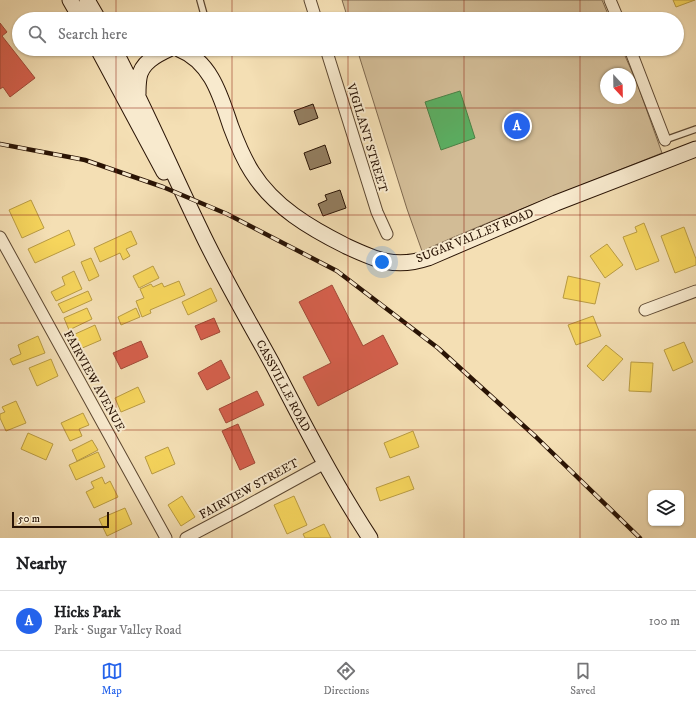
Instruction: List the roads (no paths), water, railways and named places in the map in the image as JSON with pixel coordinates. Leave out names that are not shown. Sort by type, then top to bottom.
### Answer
[{"type":"main road","points":[[70,0],[77,12]]},
{"type":"main road","points":[[87,0],[94,12]]},
{"type":"main road","name":"CASSVILLE ROAD","points":[[104,56],[181,205],[201,230]]},
{"type":"main road","name":"CASSVILLE ROAD","points":[[118,56],[138,95],[201,230],[325,463],[370,538]]},
{"type":"main road","points":[[138,95],[139,78],[143,67],[156,56]]},
{"type":"main road","name":"SUGAR VALLEY ROAD","points":[[193,56],[207,72],[217,87],[246,161],[252,172],[268,193],[292,215],[309,227],[357,251],[390,262],[406,263],[428,258],[556,203],[696,149]]},
{"type":"street","points":[[310,0],[314,12]]},
{"type":"street","points":[[610,0],[615,12]]},
{"type":"street","name":"VIGILANT STREET","points":[[328,56],[377,212],[388,234]]},
{"type":"street","points":[[633,56],[665,140]]},
{"type":"street","name":"FAIRVIEW AVENUE","points":[[0,237],[166,538]]},
{"type":"street","points":[[645,310],[696,291]]},
{"type":"street","name":"FAIRVIEW STREET","points":[[186,538],[325,463]]},
{"type":"lane","points":[[200,0],[204,12]]},
{"type":"lane","points":[[665,140],[696,128]]},
{"type":"railway","points":[[0,144],[85,160],[163,187],[227,214],[337,271],[438,348],[536,437],[640,538]]},
{"type":"place","name":"Hicks Park","points":[[517,126]]}]
